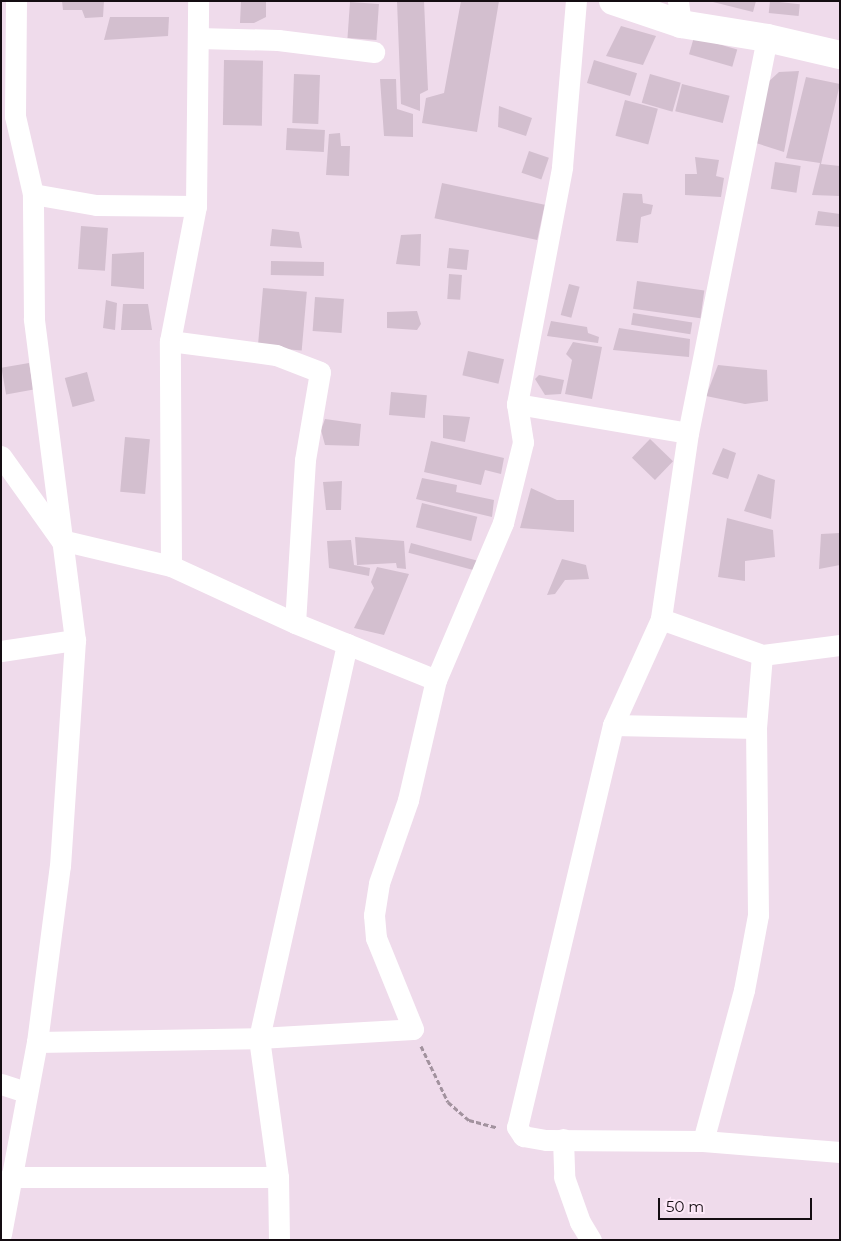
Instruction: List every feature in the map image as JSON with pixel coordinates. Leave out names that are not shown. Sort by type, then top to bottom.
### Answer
[{"type":"main road","points":[[612,1],[679,13],[767,38],[840,55]]},
{"type":"street","points":[[2,1234],[10,1177],[37,1042],[60,866],[75,640],[34,319],[33,194],[8,116],[16,1]]},
{"type":"street","points":[[171,566],[170,341],[196,206],[198,1]]},
{"type":"street","points":[[37,1042],[259,1038],[413,1029],[385,964],[374,915],[379,882],[408,800],[436,680],[503,524],[523,442],[517,404],[562,167],[576,1]]},
{"type":"street","points":[[198,38],[278,40],[374,52]]},
{"type":"street","points":[[767,38],[688,433],[661,619],[614,725],[517,1127],[523,1136],[563,1139],[703,1141],[840,1152]]},
{"type":"street","points":[[33,194],[96,205],[196,206]]},
{"type":"street","points":[[170,341],[276,355],[320,372],[305,460],[295,623]]},
{"type":"street","points":[[517,404],[688,433]]},
{"type":"street","points":[[3,464],[61,540],[171,566],[295,623],[436,680]]},
{"type":"street","points":[[661,619],[762,655],[840,645]]},
{"type":"street","points":[[1,651],[75,640]]},
{"type":"street","points":[[279,1240],[278,1177],[259,1038],[347,644]]},
{"type":"street","points":[[703,1141],[744,990],[758,915],[756,728],[762,655]]},
{"type":"street","points":[[614,725],[756,728]]},
{"type":"street","points":[[1,1084],[26,1092]]},
{"type":"street","points":[[563,1139],[564,1176],[580,1222],[591,1240]]},
{"type":"street","points":[[10,1177],[278,1177]]},
{"type":"path","points":[[413,1029],[448,1102],[469,1120],[487,1127],[517,1127]]},
{"type":"building","points":[[62,1],[104,1],[103,17],[85,18],[82,10],[63,10]]},
{"type":"building","points":[[241,1],[266,1],[266,17],[254,23],[240,23]]},
{"type":"building","points":[[397,1],[424,1],[428,90],[420,94],[420,111],[401,104]]},
{"type":"building","points":[[461,1],[499,1],[477,132],[422,123],[426,98],[444,93]]},
{"type":"building","points":[[709,1],[756,1],[753,12]]},
{"type":"building","points":[[770,1],[800,4],[799,16],[769,13]]},
{"type":"building","points":[[350,2],[379,4],[376,40],[347,38]]},
{"type":"building","points":[[110,17],[169,17],[168,36],[104,40]]},
{"type":"building","points":[[621,26],[656,36],[643,65],[606,56]]},
{"type":"building","points":[[694,37],[737,49],[732,67],[689,54]]},
{"type":"building","points":[[224,60],[263,61],[262,126],[223,125]]},
{"type":"building","points":[[594,60],[637,73],[630,96],[587,83]]},
{"type":"building","points":[[799,71],[784,152],[756,143],[766,84],[779,72]]},
{"type":"building","points":[[294,74],[320,75],[318,124],[292,123]]},
{"type":"building","points":[[650,74],[681,83],[672,112],[642,103]]},
{"type":"building","points":[[806,77],[840,84],[821,164],[840,166],[840,196],[812,195],[820,163],[786,158]]},
{"type":"building","points":[[380,79],[396,79],[397,109],[413,114],[413,137],[384,136]]},
{"type":"building","points":[[682,84],[730,96],[723,123],[675,111]]},
{"type":"building","points":[[625,100],[658,109],[648,145],[615,136]]},
{"type":"building","points":[[499,106],[532,118],[526,136],[498,127]]},
{"type":"building","points":[[287,128],[325,130],[324,152],[286,150]]},
{"type":"building","points":[[340,133],[341,146],[350,146],[349,176],[326,175],[329,134]]},
{"type":"building","points":[[529,151],[549,158],[541,180],[522,173]]},
{"type":"building","points":[[695,157],[719,160],[716,176],[724,178],[721,197],[685,195],[685,174],[697,174]]},
{"type":"building","points":[[775,162],[801,166],[796,193],[771,189]]},
{"type":"building","points":[[442,183],[545,205],[537,240],[435,218]]},
{"type":"building","points":[[623,193],[642,194],[643,203],[653,205],[651,214],[641,217],[638,243],[616,241]]},
{"type":"building","points":[[818,211],[840,214],[840,227],[815,225]]},
{"type":"building","points":[[81,226],[108,228],[105,271],[78,269]]},
{"type":"building","points":[[272,229],[299,232],[302,248],[270,246]]},
{"type":"building","points":[[421,234],[420,266],[396,264],[401,235]]},
{"type":"building","points":[[449,248],[469,250],[467,270],[447,268]]},
{"type":"building","points":[[144,252],[144,289],[111,286],[112,254]]},
{"type":"building","points":[[271,261],[324,262],[324,276],[271,275]]},
{"type":"building","points":[[449,274],[462,275],[460,300],[447,299]]},
{"type":"building","points":[[637,281],[704,290],[700,318],[633,309]]},
{"type":"building","points":[[569,284],[580,287],[571,318],[561,315]]},
{"type":"building","points":[[263,288],[307,292],[302,351],[258,347]]},
{"type":"building","points":[[315,297],[344,299],[342,333],[313,331]]},
{"type":"building","points":[[106,300],[117,303],[115,330],[103,328]]},
{"type":"building","points":[[123,304],[148,304],[152,330],[121,330]]},
{"type":"building","points":[[417,311],[421,324],[417,330],[387,328],[387,312]]},
{"type":"building","points":[[633,313],[692,322],[690,334],[631,325]]},
{"type":"building","points":[[551,321],[587,327],[588,333],[599,337],[598,343],[547,336]]},
{"type":"building","points":[[619,328],[690,339],[689,357],[613,350]]},
{"type":"building","points":[[573,342],[602,347],[592,399],[565,394],[572,360],[566,354]]},
{"type":"building","points":[[468,351],[504,359],[498,384],[462,375]]},
{"type":"building","points":[[29,363],[34,390],[6,394],[1,368]]},
{"type":"building","points":[[718,365],[767,370],[768,401],[745,404],[706,396]]},
{"type":"building","points":[[87,372],[95,401],[73,407],[65,378]]},
{"type":"building","points":[[539,375],[564,380],[561,394],[545,395],[535,379]]},
{"type":"building","points":[[391,392],[427,395],[425,418],[389,415]]},
{"type":"building","points":[[443,415],[470,417],[465,442],[443,438]]},
{"type":"building","points":[[325,419],[361,424],[359,446],[325,445],[321,430]]},
{"type":"building","points":[[125,437],[150,439],[145,494],[120,492]]},
{"type":"building","points":[[650,439],[673,461],[655,480],[632,458]]},
{"type":"building","points":[[431,441],[504,458],[501,474],[485,470],[481,485],[424,472]]},
{"type":"building","points":[[723,448],[736,453],[728,479],[712,474]]},
{"type":"building","points":[[758,474],[775,480],[771,519],[744,511]]},
{"type":"building","points":[[422,478],[457,485],[456,492],[494,500],[492,517],[416,499]]},
{"type":"building","points":[[342,481],[341,510],[326,510],[323,482]]},
{"type":"building","points":[[531,488],[557,500],[574,500],[574,532],[520,528]]},
{"type":"building","points":[[422,503],[477,517],[471,541],[416,527]]},
{"type":"building","points":[[727,518],[773,530],[775,557],[745,561],[745,581],[718,577]]},
{"type":"building","points":[[840,533],[840,565],[819,569],[821,534]]},
{"type":"building","points":[[355,537],[404,541],[406,569],[397,568],[396,563],[357,565]]},
{"type":"building","points":[[351,540],[354,565],[370,568],[369,576],[329,568],[327,541]]},
{"type":"building","points":[[411,543],[479,561],[476,571],[408,553]]},
{"type":"building","points":[[562,559],[586,565],[589,579],[565,580],[555,594],[547,595]]},
{"type":"building","points":[[377,567],[409,574],[384,635],[354,628],[374,588],[371,582]]}]
